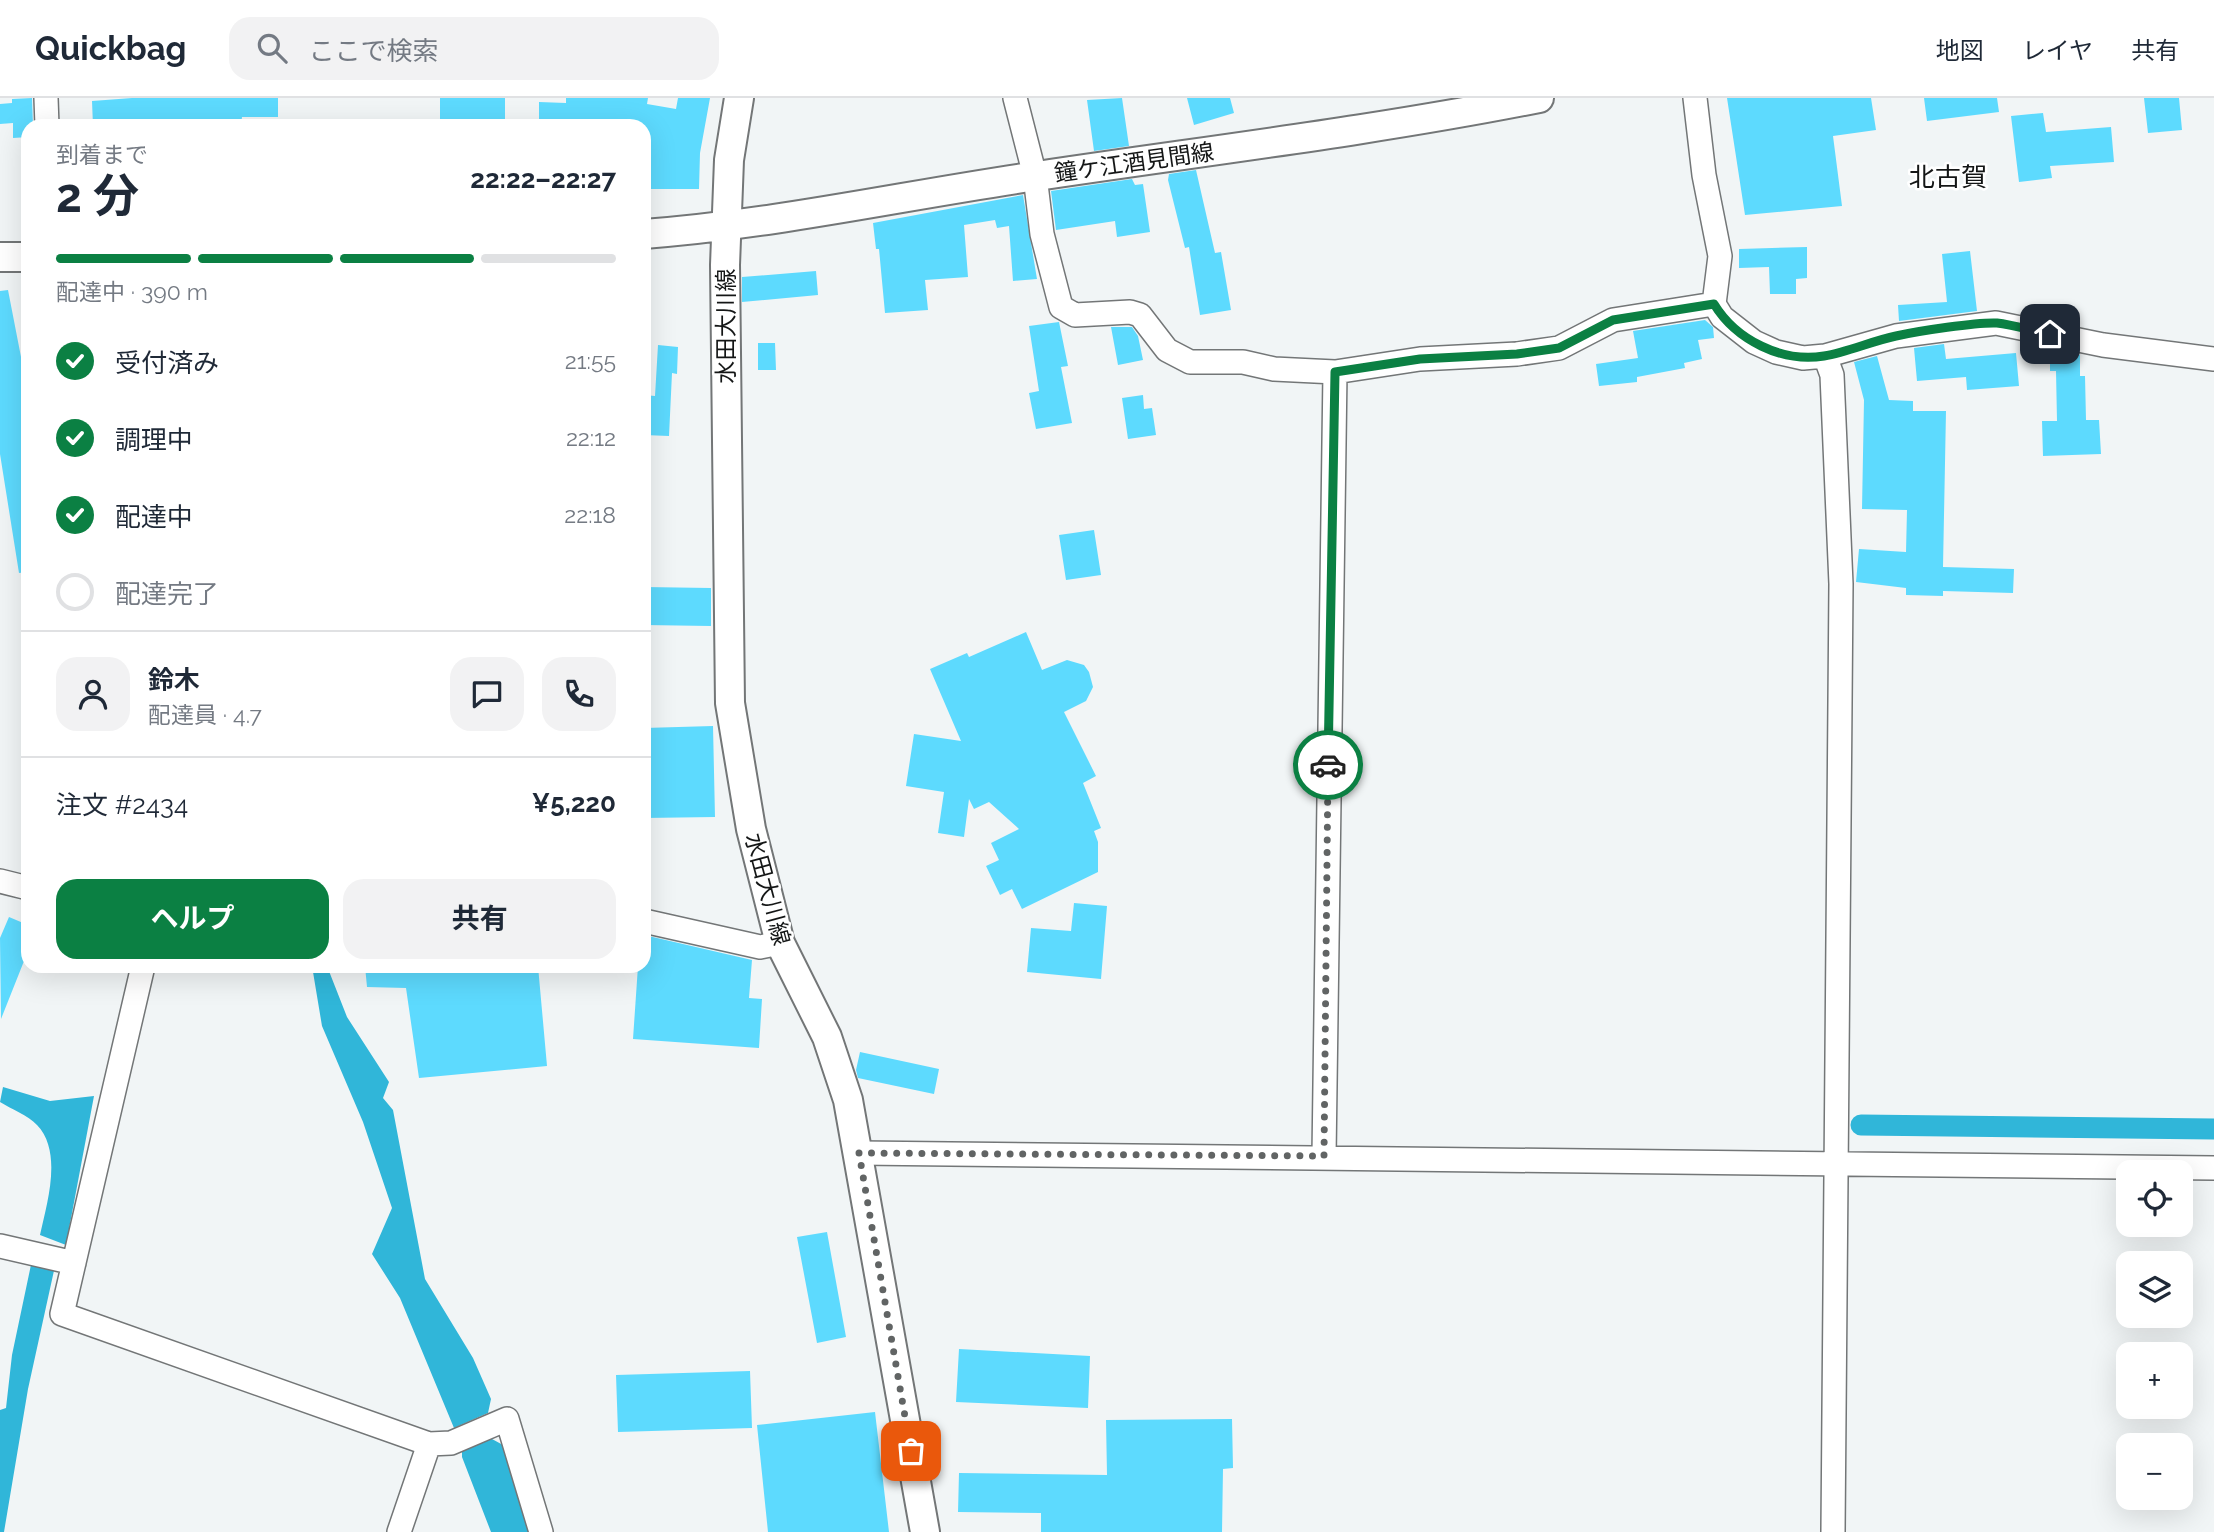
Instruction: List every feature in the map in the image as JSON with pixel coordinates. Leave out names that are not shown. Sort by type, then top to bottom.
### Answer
[{"type":"main road","name":"水田大川線","points":[[740,98],[729,160],[725,279],[730,703],[751,829],[780,943],[827,1037],[848,1100],[926,1532]]},
{"type":"main road","name":"鐘ケ江酒見間線","points":[[728,227],[1035,176],[1345,132],[1528,99]]},
{"type":"main road","points":[[651,233],[728,227]]},
{"type":"main road","points":[[0,257],[21,257]]},
{"type":"street","points":[[46,98],[47,119]]},
{"type":"street","points":[[1015,98],[1035,176],[1042,234],[1061,307],[1075,315],[1130,312],[1140,315],[1167,350],[1190,362],[1243,362],[1274,369],[1335,372],[1420,359],[1517,354],[1559,348],[1613,320],[1714,304]]},
{"type":"street","points":[[1695,98],[1704,175],[1720,256],[1714,304],[1721,317],[1754,342],[1776,352],[1803,358],[1825,356],[1896,336],[1996,323],[2103,345],[2214,359]]},
{"type":"street","points":[[1825,356],[1832,375],[1841,584],[1833,1532]]},
{"type":"street","points":[[1324,1156],[1335,372]]},
{"type":"street","points":[[0,881],[21,886]]},
{"type":"street","points":[[651,923],[760,947],[780,943]]},
{"type":"street","points":[[140,973],[62,1314],[429,1444],[451,1443],[508,1419],[541,1532]]},
{"type":"street","points":[[859,1153],[1324,1156],[2214,1168]]},
{"type":"street","points":[[0,1246],[74,1264]]},
{"type":"street","points":[[399,1532],[429,1444]]},
{"type":"water","points":[[313,973],[330,973],[347,1017],[389,1082],[383,1098],[393,1110],[425,1279],[473,1358],[491,1399],[488,1413],[454,1428],[400,1298],[372,1254],[392,1208],[363,1122],[322,1026]]},
{"type":"water","points":[[3,1087],[50,1101],[94,1096],[66,1245],[40,1235],[51,1178],[49,1149],[45,1136],[33,1121],[0,1102]]},
{"type":"water","points":[[32,1260],[55,1266],[28,1389],[4,1532],[0,1532],[0,1410],[6,1408],[12,1355]]},
{"type":"water","points":[[480,1439],[492,1439],[503,1445],[529,1532],[491,1532],[462,1457],[462,1446]]},
{"type":"building","points":[[32,98],[33,119],[21,119],[21,137],[13,138],[13,123],[0,124],[0,104],[12,103],[12,99]]},
{"type":"building","points":[[132,98],[278,98],[278,117],[93,119],[92,101]]},
{"type":"building","points":[[440,98],[505,98],[505,119],[440,119]]},
{"type":"building","points":[[566,98],[648,98],[647,104],[676,109],[678,98],[710,98],[700,153],[699,189],[651,189],[651,119],[539,119],[539,102],[566,103]]},
{"type":"building","points":[[1122,98],[1129,146],[1094,151],[1087,100]]},
{"type":"building","points":[[1187,98],[1230,98],[1234,113],[1194,125]]},
{"type":"building","points":[[1727,98],[1871,98],[1876,130],[1833,136],[1842,206],[1745,215]]},
{"type":"building","points":[[1924,98],[1997,98],[1999,112],[1927,121]]},
{"type":"building","points":[[2144,98],[2179,98],[2182,130],[2148,133]]},
{"type":"building","points":[[2043,113],[2046,132],[2111,127],[2114,162],[2050,166],[2052,178],[2019,182],[2011,116]]},
{"type":"building","points":[[1196,170],[1215,253],[1221,252],[1231,310],[1200,315],[1189,247],[1185,248],[1168,180],[1169,174]]},
{"type":"building","points":[[1132,179],[1135,185],[1143,184],[1150,232],[1117,237],[1115,221],[1056,230],[1051,191]]},
{"type":"building","points":[[1023,195],[1037,279],[1013,281],[1009,226],[997,228],[995,220],[964,225],[968,277],[925,280],[928,310],[885,313],[879,249],[876,249],[873,223]]},
{"type":"building","points":[[1807,247],[1807,278],[1796,279],[1796,294],[1770,294],[1769,267],[1739,268],[1739,249]]},
{"type":"building","points":[[1970,251],[1977,311],[1899,321],[1898,305],[1947,302],[1942,254]]},
{"type":"building","points":[[816,271],[818,295],[742,302],[742,277]]},
{"type":"building","points":[[8,290],[21,357],[19,573],[0,454],[0,291]]},
{"type":"building","points":[[1705,320],[1713,327],[1714,338],[1698,340],[1702,359],[1684,363],[1685,368],[1637,377],[1637,382],[1599,386],[1596,364],[1638,358],[1633,331]]},
{"type":"building","points":[[1059,322],[1068,366],[1061,367],[1072,423],[1036,429],[1029,393],[1039,391],[1029,326]]},
{"type":"building","points":[[1111,327],[1132,327],[1138,336],[1143,360],[1118,365]]},
{"type":"building","points":[[758,343],[775,343],[776,370],[758,370]]},
{"type":"building","points":[[1944,344],[1946,359],[2016,353],[2019,386],[1967,390],[1966,377],[1917,381],[1914,348]]},
{"type":"building","points":[[658,345],[678,347],[677,374],[672,373],[669,436],[651,435],[651,396],[655,396]]},
{"type":"building","points":[[2069,352],[2080,355],[2080,376],[2085,376],[2086,420],[2099,420],[2101,454],[2043,456],[2042,421],[2057,421],[2056,371],[2050,371],[2050,353]]},
{"type":"building","points":[[1877,356],[1889,400],[1913,401],[1913,411],[1946,411],[1943,567],[2014,569],[2013,593],[1943,591],[1943,596],[1906,595],[1906,588],[1856,582],[1859,549],[1906,552],[1907,510],[1862,509],[1864,400],[1854,362]]},
{"type":"building","points":[[1143,395],[1144,409],[1152,408],[1156,435],[1128,439],[1122,398]]},
{"type":"building","points":[[1094,530],[1101,575],[1066,580],[1059,535]]},
{"type":"building","points":[[651,587],[711,588],[711,626],[651,625]]},
{"type":"building","points":[[1026,632],[1042,670],[1067,660],[1084,665],[1089,672],[1093,687],[1086,701],[1064,712],[1096,776],[1083,783],[1101,828],[1094,831],[1098,842],[1098,872],[1022,909],[1012,889],[1000,895],[986,866],[999,860],[991,843],[1019,829],[989,802],[974,809],[969,799],[964,837],[938,833],[944,792],[906,786],[914,734],[961,741],[930,669],[967,653],[969,657]]},
{"type":"building","points":[[713,726],[715,817],[651,818],[651,728]]},
{"type":"building","points":[[1074,903],[1107,906],[1101,979],[1027,972],[1031,928],[1071,931]]},
{"type":"building","points":[[9,917],[21,922],[21,969],[1,1019],[0,938]]},
{"type":"building","points":[[651,937],[752,960],[749,998],[762,999],[759,1048],[633,1039],[638,973],[651,973]]},
{"type":"building","points":[[366,973],[539,973],[547,1066],[419,1078],[406,988],[367,987]]},
{"type":"building","points":[[860,1052],[939,1069],[934,1094],[858,1078],[856,1070]]},
{"type":"building","points":[[827,1232],[846,1337],[817,1343],[797,1237]]},
{"type":"building","points":[[959,1349],[1090,1356],[1088,1408],[956,1402]]},
{"type":"building","points":[[750,1371],[752,1428],[618,1432],[616,1375]]},
{"type":"building","points":[[875,1412],[889,1532],[768,1532],[757,1425]]},
{"type":"building","points":[[1232,1419],[1233,1468],[1223,1469],[1222,1532],[1041,1532],[1041,1513],[958,1512],[959,1473],[1107,1475],[1106,1420]]},
{"type":"waterway","points":[[1861,1125],[2214,1129]]},
{"type":"way so far","points":[[911,1451],[859,1153],[1324,1156],[1328,765]]},
{"type":"district","name":"北古賀","points":[[1948,177]]},
{"type":"route","points":[[1328,765],[1335,372],[1420,359],[1517,354],[1559,348],[1613,320],[1714,304],[1721,317],[1754,342],[1776,352],[1803,358],[1825,356],[1896,336],[1996,323],[2050,334]]}]
